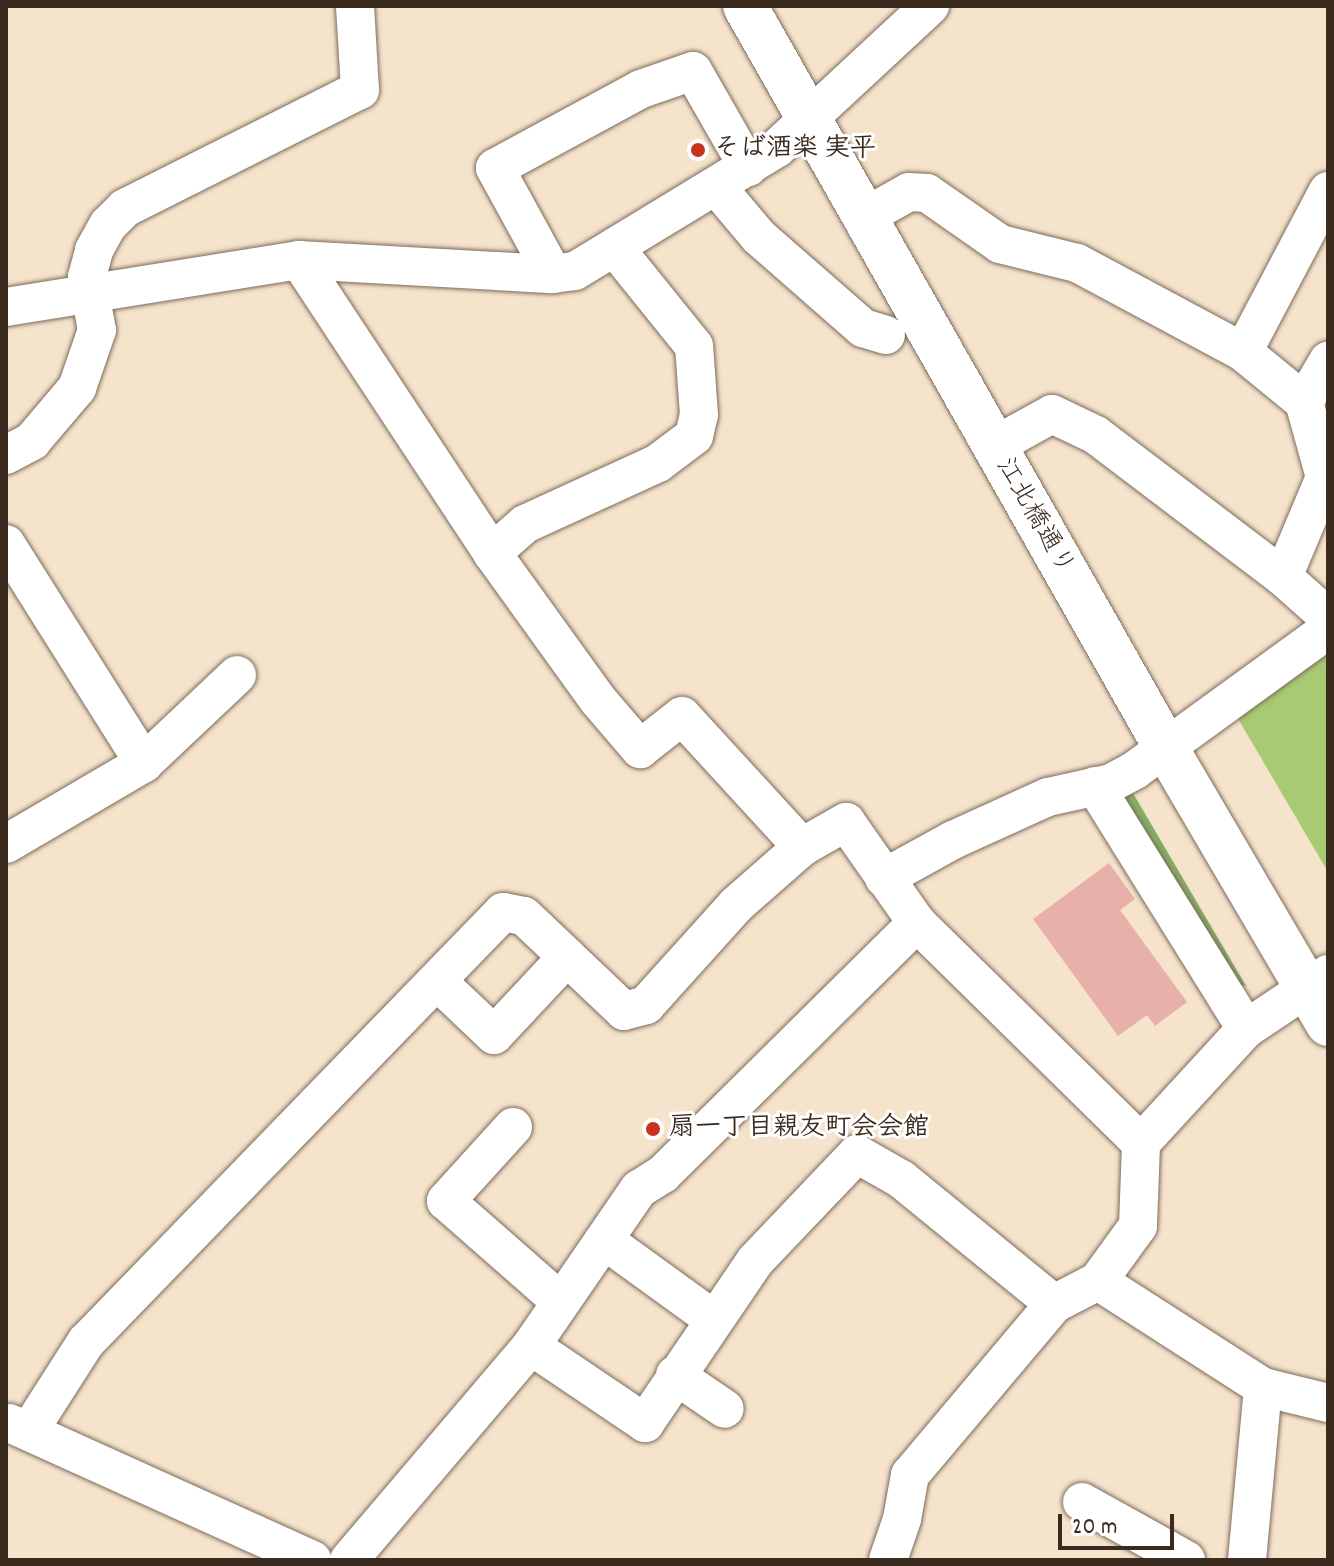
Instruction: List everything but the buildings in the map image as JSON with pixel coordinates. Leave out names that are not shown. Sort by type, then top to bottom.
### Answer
[{"type":"main road","name":"江北橋通り","points":[[745,6],[1166,748],[1318,980],[1328,1024]]},
{"type":"street","points":[[6,455],[32,441],[77,388],[97,330],[87,296],[87,277],[94,250],[108,225],[125,208],[360,90],[355,6]]},
{"type":"street","points":[[6,307],[299,260],[553,274],[575,271],[748,167],[811,120],[930,6]]},
{"type":"street","points":[[553,274],[495,168],[641,89],[693,71],[748,167]]},
{"type":"street","points":[[716,186],[759,237],[863,328],[886,335]]},
{"type":"street","points":[[1243,352],[1328,191]]},
{"type":"street","points":[[866,216],[909,192],[927,193],[1000,244],[1077,263],[1243,352],[1304,402],[1325,477],[1283,577]]},
{"type":"street","points":[[492,553],[525,524],[658,463],[694,436],[699,415],[694,346],[614,247]]},
{"type":"street","points":[[299,260],[492,553],[598,700],[640,749],[682,716],[802,847]]},
{"type":"street","points":[[1304,402],[1328,361]]},
{"type":"street","points":[[994,446],[1052,414],[1096,435],[1283,577],[1328,617]]},
{"type":"street","points":[[6,544],[144,763]]},
{"type":"street","points":[[884,878],[953,840],[1048,797],[1123,776],[1328,630]]},
{"type":"street","points":[[6,844],[144,763],[237,675]]},
{"type":"street","points":[[1095,786],[1246,1029]]},
{"type":"street","points":[[312,1560],[18,1426],[86,1342],[290,1127],[311,1111],[503,912],[524,916],[624,1011],[646,1005],[736,905],[802,847],[846,822],[917,923],[1141,1143]]},
{"type":"street","points":[[349,1560],[531,1346],[639,1189],[663,1174],[917,923]]},
{"type":"street","points":[[438,982],[494,1035],[567,957]]},
{"type":"street","points":[[888,1560],[902,1519],[910,1475],[1054,1304],[1098,1281],[1138,1226],[1141,1143],[1246,1029],[1318,980]]},
{"type":"street","points":[[513,1127],[446,1201],[560,1301]]},
{"type":"street","points":[[531,1346],[645,1423],[755,1261],[857,1154],[901,1179],[1054,1304]]},
{"type":"street","points":[[604,1240],[713,1319]]},
{"type":"street","points":[[1098,1281],[1263,1387],[1328,1403]]},
{"type":"street","points":[[675,1375],[725,1409]]},
{"type":"street","points":[[1247,1560],[1263,1387]]},
{"type":"street","points":[[1082,1502],[1186,1560]]},
{"type":"green space","points":[[1328,653],[1328,872],[1237,717]]},
{"type":"green space","points":[[1130,788],[1246,986],[1238,985],[1122,802]]},
{"type":"place","name":"そば酒楽 実平","points":[[698,150]]},
{"type":"place","name":"扇一丁目親友町会会館","points":[[653,1129]]}]
